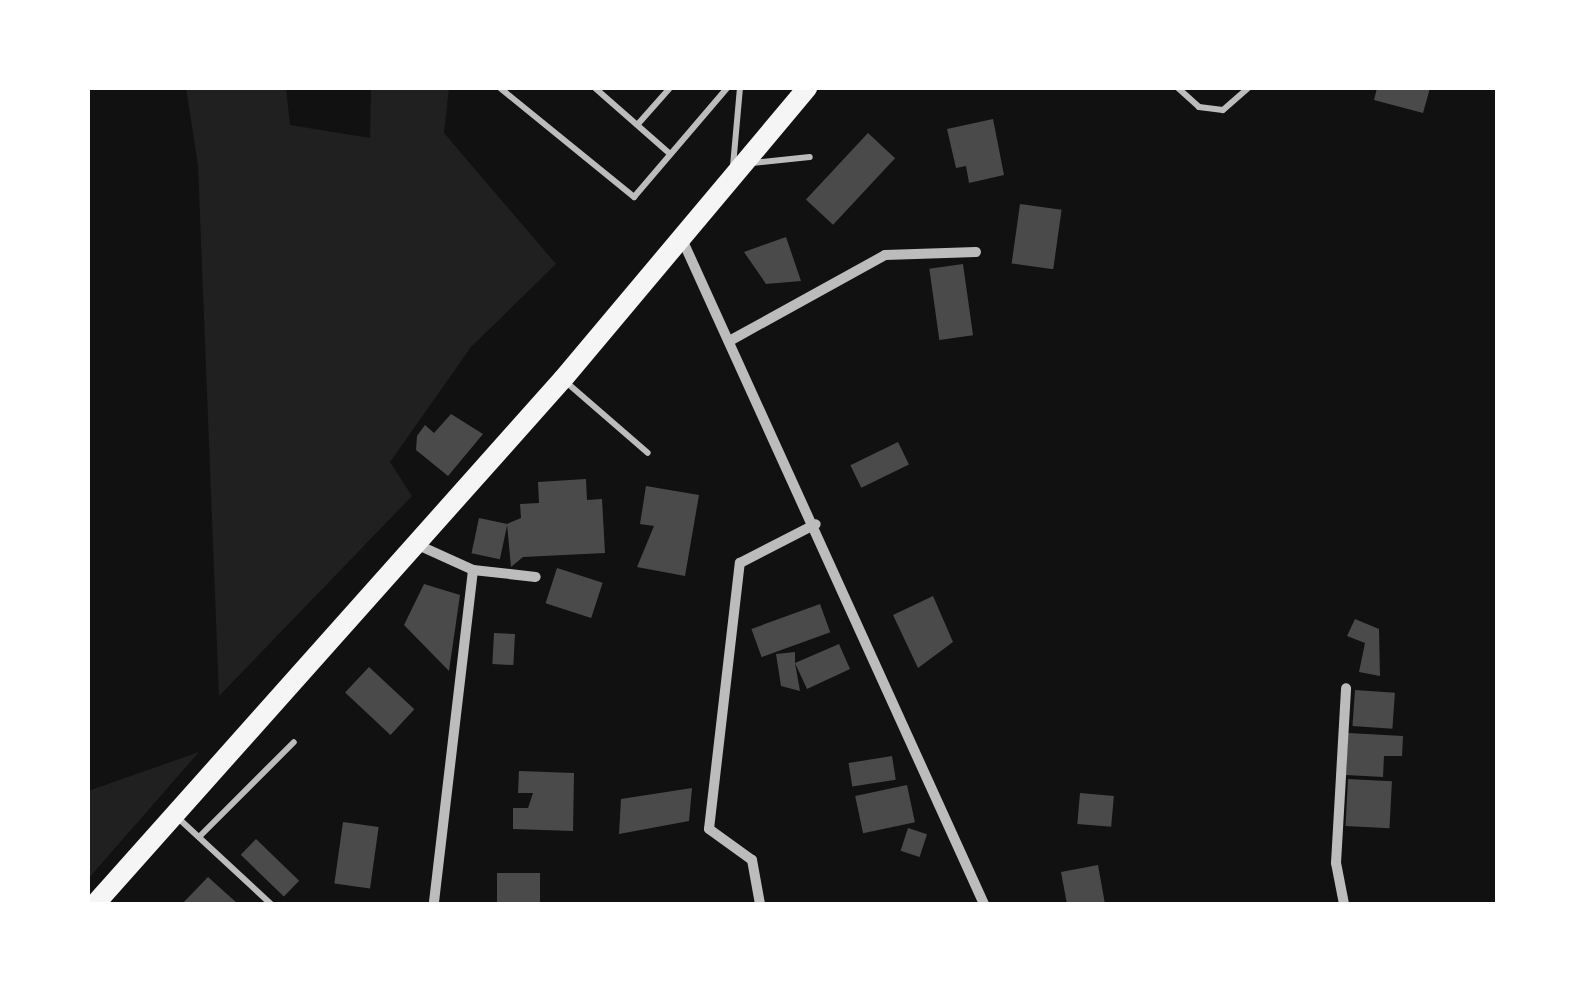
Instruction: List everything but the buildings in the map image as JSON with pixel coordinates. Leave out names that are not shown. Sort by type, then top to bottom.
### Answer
[{"type":"main road","points":[[96,904],[563,379],[807,88]]},
{"type":"street","points":[[681,237],[733,338],[984,904]]},
{"type":"street","points":[[733,338],[885,255],[976,252]]},
{"type":"street","points":[[760,904],[752,860],[709,829],[740,562],[816,524]]},
{"type":"street","points":[[418,545],[472,570],[536,577]]},
{"type":"street","points":[[434,904],[472,570]]},
{"type":"street","points":[[1344,904],[1336,862],[1346,688]]},
{"type":"lane","points":[[500,88],[634,197],[726,88]]},
{"type":"lane","points":[[595,88],[670,154]]},
{"type":"lane","points":[[638,124],[670,88]]},
{"type":"lane","points":[[740,88],[738,168],[810,158]]},
{"type":"lane","points":[[1178,88],[1199,107],[1223,110],[1248,88]]},
{"type":"lane","points":[[563,379],[648,453]]},
{"type":"lane","points":[[199,837],[294,742]]},
{"type":"lane","points":[[176,816],[271,904]]},
{"type":"shaded area","points":[[186,88],[286,88],[290,125],[370,138],[371,88],[449,88],[444,133],[556,264],[471,347],[390,462],[412,496],[219,696],[198,165]]},
{"type":"shaded area","points":[[199,752],[88,879],[88,791]]}]
